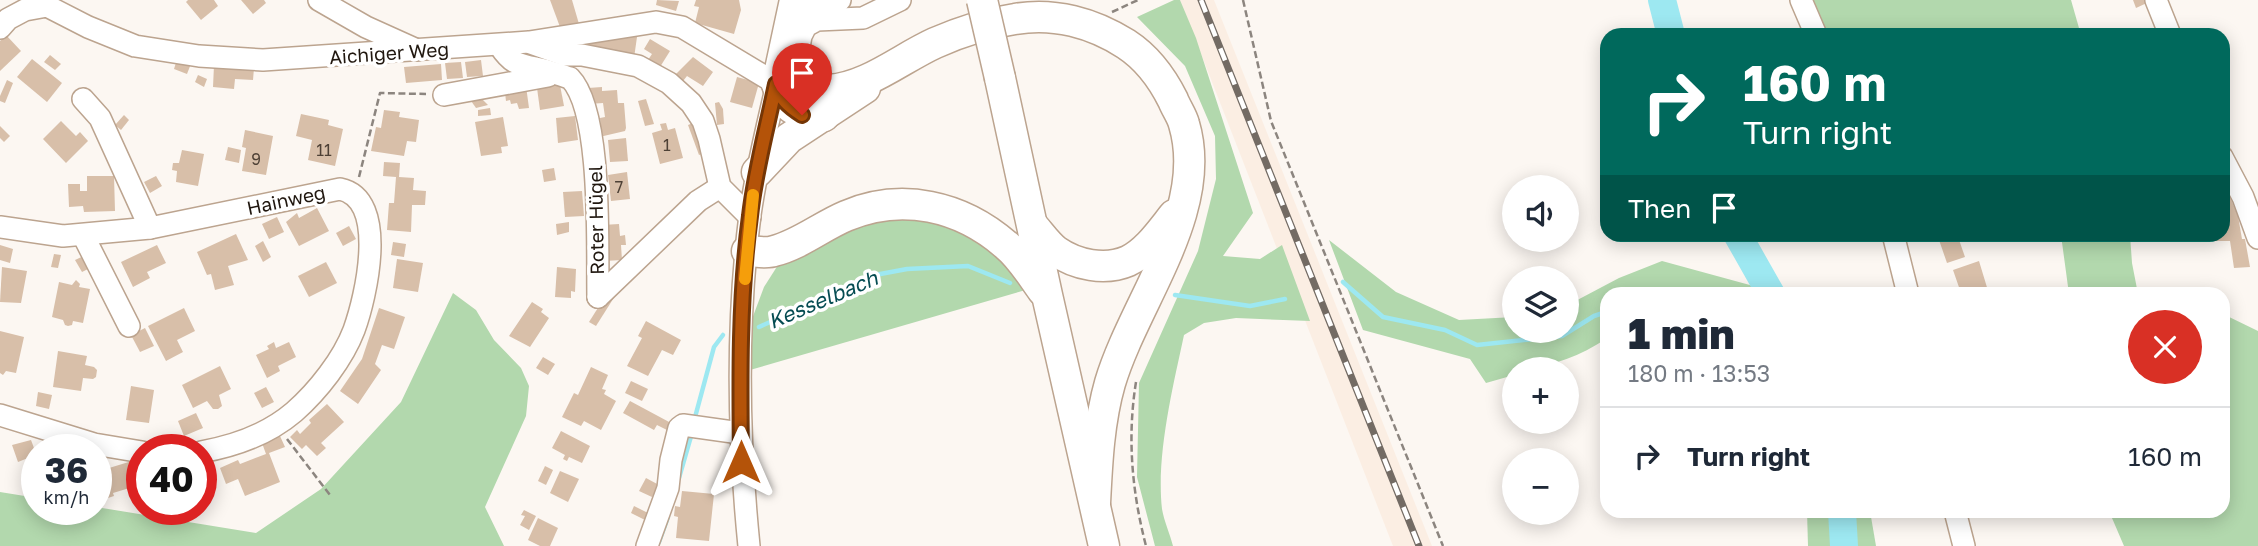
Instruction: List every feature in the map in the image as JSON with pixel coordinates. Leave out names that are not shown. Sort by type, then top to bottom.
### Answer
[{"type":"highway","points":[[982,0],[1104,546]]},
{"type":"highway","points":[[792,11],[776,84],[788,107],[802,115],[824,116]]},
{"type":"highway","points":[[776,84],[827,91],[848,87],[935,43],[970,30],[1017,18],[1051,17],[1085,23],[1112,35],[1137,52],[1165,84],[1184,123],[1189,153],[1185,201],[1167,256],[1133,324],[1110,384],[1098,447],[1095,503]]},
{"type":"highway","points":[[757,172],[789,138],[890,68]]},
{"type":"highway","points":[[1034,227],[1054,250],[1077,263],[1104,266],[1128,261],[1147,247],[1185,201]]},
{"type":"highway","points":[[747,251],[773,252],[847,215],[880,205],[915,204],[943,208],[972,221],[1008,246],[1047,295]]},
{"type":"street","points":[[318,0],[366,27],[419,51]]},
{"type":"street","points":[[792,11],[834,5],[838,10],[863,18],[900,0]]},
{"type":"street","points":[[1801,0],[1813,28]]},
{"type":"street","points":[[2156,0],[2167,28]]},
{"type":"street","name":"Aichiger Weg","points":[[3,19],[48,3],[88,27],[135,46],[199,56],[263,60],[499,45],[656,22],[682,27],[776,84]]},
{"type":"street","points":[[748,546],[740,433],[741,334],[750,217],[757,172],[776,84],[795,67],[806,26],[838,10]]},
{"type":"street","points":[[529,42],[558,53],[638,65],[669,83],[691,103],[703,121],[720,187],[750,217]]},
{"type":"street","points":[[499,45],[508,58],[522,66],[560,75]]},
{"type":"street","points":[[444,95],[560,75]]},
{"type":"street","name":"Roter Hügel","points":[[560,75],[574,82],[593,141],[597,196],[597,297],[688,209],[720,187]]},
{"type":"street","points":[[83,99],[100,118],[150,228]]},
{"type":"street","points":[[2230,172],[2243,197],[2258,238]]},
{"type":"street","name":"Hainweg","points":[[0,227],[63,236],[83,235],[150,228],[340,189],[352,192],[368,219],[370,245],[369,272],[354,330],[331,369],[296,410],[276,425],[245,441],[217,448]]},
{"type":"street","points":[[83,235],[129,326]]},
{"type":"street","points":[[1896,242],[1906,287]]},
{"type":"street","points":[[0,415],[94,444],[126,449]]},
{"type":"street","points":[[647,546],[668,488],[679,428],[694,427],[740,433]]},
{"type":"street","points":[[1957,518],[1964,546]]},
{"type":"path","points":[[1113,11],[1138,0]]},
{"type":"path","points":[[1243,0],[1271,121],[1443,546]]},
{"type":"path","points":[[352,192],[360,174],[380,93],[444,95]]},
{"type":"path","points":[[276,425],[330,495]]},
{"type":"shaded area","points":[[1180,0],[1214,0],[1432,546],[1393,546]]},
{"type":"green space","points":[[1174,0],[1180,0],[1196,38],[1253,213],[1223,256],[1260,259],[1282,245],[1310,321],[1236,318],[1204,323],[1184,335],[1161,466],[1162,509],[1173,546],[1155,546],[1137,477],[1139,383],[1198,251],[1216,179],[1215,136],[1185,66],[1137,17]]},
{"type":"green space","points":[[1806,0],[2071,0],[2079,28],[1818,28]]},
{"type":"green space","points":[[909,212],[990,244],[1029,289],[750,370],[752,319],[764,287],[778,265],[838,227]]},
{"type":"green space","points":[[1329,240],[1396,292],[1459,320],[1502,318],[1502,343],[1579,343],[1579,299],[1600,288],[1600,342],[1571,357],[1502,357],[1502,378],[1486,383],[1470,359],[1363,330]]},
{"type":"green space","points":[[2062,242],[2130,242],[2137,287],[2068,287]]},
{"type":"green space","points":[[1662,261],[1757,287],[1602,287]]},
{"type":"green space","points":[[453,293],[476,310],[494,340],[521,368],[529,386],[526,416],[485,507],[504,546],[0,546],[0,492],[21,495],[21,525],[112,525],[112,510],[126,512],[126,525],[207,525],[256,533],[321,489],[401,402]]},
{"type":"green space","points":[[2230,317],[2258,331],[2258,546],[2124,546],[2112,518],[2230,518]]},
{"type":"green space","points":[[1807,518],[1871,518],[1876,546],[1808,546]]},
{"type":"building","points":[[214,0],[218,6],[201,20],[186,2]]},
{"type":"building","points":[[241,0],[264,0],[266,3],[253,14]]},
{"type":"building","points":[[550,0],[572,0],[579,24],[560,27]]},
{"type":"building","points":[[657,0],[679,1],[676,11],[656,5]]},
{"type":"building","points":[[696,0],[739,0],[741,10],[734,34],[695,23],[699,7],[694,6]]},
{"type":"building","points":[[2133,0],[2147,0],[2149,2],[2136,8]]},
{"type":"building","points":[[607,33],[637,37],[634,58],[585,51],[587,42],[596,43],[597,36]]},
{"type":"building","points":[[6,35],[21,51],[0,71],[0,41]]},
{"type":"building","points":[[650,39],[670,51],[660,67],[648,60],[652,54],[644,49]]},
{"type":"building","points":[[50,55],[61,64],[55,70],[44,62]]},
{"type":"building","points":[[178,56],[192,61],[187,74],[174,69]]},
{"type":"building","points":[[693,57],[713,72],[703,86],[687,76],[683,81],[676,74]]},
{"type":"building","points":[[32,59],[62,83],[47,102],[17,77]]},
{"type":"building","points":[[481,60],[483,76],[467,77],[465,62]]},
{"type":"building","points":[[461,62],[463,78],[447,79],[445,63]]},
{"type":"building","points":[[441,64],[442,80],[406,83],[404,67]]},
{"type":"building","points":[[214,65],[254,68],[253,80],[235,79],[234,89],[213,87]]},
{"type":"building","points":[[198,75],[207,79],[204,87],[195,82]]},
{"type":"building","points":[[737,77],[759,83],[752,108],[730,102]]},
{"type":"building","points":[[7,80],[13,83],[5,103],[0,101],[0,96]]},
{"type":"building","points":[[560,85],[564,106],[540,110],[537,88]]},
{"type":"building","points":[[526,86],[529,108],[519,109],[517,103],[506,101],[505,93]]},
{"type":"building","points":[[602,87],[602,91],[617,90],[618,103],[624,103],[626,128],[625,131],[595,138],[593,133],[601,130],[600,118],[605,117],[603,103],[589,104],[588,88]]},
{"type":"building","points":[[477,94],[488,105],[476,108],[469,98]]},
{"type":"building","points":[[646,99],[654,124],[645,126],[638,101]]},
{"type":"building","points":[[719,102],[723,109],[724,124],[717,125],[715,103]]},
{"type":"building","points":[[490,108],[491,115],[478,116],[478,110]]},
{"type":"building","points":[[384,110],[400,112],[399,117],[419,120],[416,142],[407,141],[404,156],[371,151],[376,127],[381,128]]},
{"type":"building","points":[[301,114],[329,120],[328,125],[343,129],[335,166],[308,160],[312,140],[296,136]]},
{"type":"building","points":[[124,115],[129,120],[121,130],[115,125]]},
{"type":"building","points":[[575,116],[578,140],[558,143],[556,118]]},
{"type":"building","points":[[503,117],[508,146],[501,147],[502,153],[481,156],[475,122]]},
{"type":"building","points":[[61,121],[76,136],[80,132],[88,141],[66,163],[43,139]]},
{"type":"building","points":[[666,123],[668,130],[675,128],[683,158],[660,164],[652,133],[662,130],[660,124]]},
{"type":"building","points":[[693,123],[707,152],[699,155],[688,125]]},
{"type":"building","points":[[0,126],[10,136],[4,142],[0,138]]},
{"type":"building","points":[[245,130],[273,136],[266,175],[242,171],[246,148],[242,147]]},
{"type":"building","points":[[626,138],[628,161],[610,162],[608,140]]},
{"type":"building","points":[[228,147],[241,150],[239,163],[225,160]]},
{"type":"building","points":[[182,150],[204,154],[198,186],[176,182],[177,171],[172,170],[173,163],[179,163]]},
{"type":"building","points":[[384,162],[400,163],[399,177],[414,178],[413,190],[426,191],[425,205],[412,205],[411,232],[387,230],[389,203],[394,203],[396,177],[383,176]]},
{"type":"building","points":[[554,168],[556,180],[544,182],[542,170]]},
{"type":"building","points":[[627,172],[630,199],[611,201],[608,175]]},
{"type":"building","points":[[87,176],[114,176],[115,211],[84,212],[83,206],[69,207],[68,184],[80,184],[80,191],[87,191]]},
{"type":"building","points":[[156,176],[162,186],[150,193],[144,182]]},
{"type":"building","points":[[582,191],[584,216],[565,217],[563,192]]},
{"type":"building","points":[[2230,197],[2238,216],[2242,239],[2245,239],[2250,267],[2234,268],[2230,241]]},
{"type":"building","points":[[317,208],[329,231],[299,246],[286,222],[297,213],[299,218]]},
{"type":"building","points":[[277,217],[284,232],[269,239],[262,224]]},
{"type":"building","points":[[569,222],[569,232],[557,235],[556,224]]},
{"type":"building","points":[[619,224],[620,236],[625,235],[626,245],[621,245],[622,260],[604,261],[602,225]]},
{"type":"building","points":[[349,226],[356,239],[343,246],[336,233]]},
{"type":"building","points":[[236,234],[248,260],[228,266],[234,285],[215,290],[211,274],[207,275],[197,252]]},
{"type":"building","points":[[263,241],[271,257],[263,262],[255,246]]},
{"type":"building","points":[[393,242],[406,244],[404,257],[391,255]]},
{"type":"building","points":[[1940,242],[1960,242],[1965,257],[1947,263]]},
{"type":"building","points":[[0,245],[13,249],[10,263],[0,260]]},
{"type":"building","points":[[157,245],[166,263],[147,272],[150,278],[133,287],[121,262]]},
{"type":"building","points":[[54,254],[61,255],[58,268],[51,267]]},
{"type":"building","points":[[88,254],[94,266],[82,272],[75,260]]},
{"type":"building","points":[[397,259],[423,263],[418,292],[393,288]]},
{"type":"building","points":[[1979,261],[1987,287],[1959,287],[1953,270]]},
{"type":"building","points":[[326,262],[337,283],[309,297],[298,276]]},
{"type":"building","points":[[2,267],[27,271],[21,303],[0,302]]},
{"type":"building","points":[[557,267],[576,269],[575,292],[571,291],[571,298],[555,297]]},
{"type":"building","points":[[76,280],[80,284],[79,287],[90,289],[83,323],[73,321],[72,325],[68,326],[63,320],[52,317],[59,282],[72,285]]},
{"type":"building","points":[[608,292],[615,296],[596,326],[589,322]]},
{"type":"building","points":[[532,302],[543,309],[541,312],[549,318],[530,347],[509,336]]},
{"type":"building","points":[[184,308],[195,331],[177,340],[183,352],[166,361],[148,326]]},
{"type":"building","points":[[379,308],[405,317],[394,349],[382,345],[375,364],[381,370],[358,404],[340,391],[362,359]]},
{"type":"building","points":[[646,321],[681,340],[673,355],[662,350],[648,376],[627,366],[642,338],[638,336]]},
{"type":"building","points":[[145,328],[154,346],[140,352],[131,335]]},
{"type":"building","points":[[0,331],[24,337],[16,373],[0,373]]},
{"type":"building","points":[[274,342],[276,348],[289,342],[296,357],[278,366],[280,371],[267,378],[256,355],[269,349],[267,346]]},
{"type":"building","points":[[58,351],[87,356],[85,365],[97,370],[93,379],[83,378],[81,391],[53,387]]},
{"type":"building","points":[[543,357],[555,364],[548,375],[536,368]]},
{"type":"building","points":[[220,366],[231,389],[219,395],[222,406],[213,409],[207,401],[193,408],[182,385]]},
{"type":"building","points":[[591,367],[608,375],[602,389],[606,390],[604,394],[616,401],[601,430],[584,421],[581,426],[562,417],[574,393],[578,395]]},
{"type":"building","points":[[631,381],[648,389],[642,401],[625,393]]},
{"type":"building","points":[[131,386],[154,390],[149,423],[126,420]]},
{"type":"building","points":[[266,387],[274,402],[262,408],[254,393]]},
{"type":"building","points":[[38,392],[52,395],[49,409],[36,406]]},
{"type":"building","points":[[630,401],[671,423],[667,430],[657,425],[654,430],[623,413]]},
{"type":"building","points":[[327,404],[344,422],[321,443],[326,448],[317,456],[306,445],[302,449],[290,437],[297,430],[300,434],[311,423],[309,420]]},
{"type":"building","points":[[196,413],[203,428],[183,434],[178,421]]},
{"type":"building","points":[[561,431],[590,446],[582,463],[569,457],[567,461],[563,459],[565,455],[552,448]]},
{"type":"building","points":[[280,436],[285,447],[269,453],[280,482],[245,496],[238,479],[226,484],[220,468],[238,460],[240,464],[266,454],[262,443]]},
{"type":"building","points":[[21,443],[21,461],[18,462],[12,445]]},
{"type":"building","points":[[126,463],[126,489],[113,493],[112,497],[112,467]]},
{"type":"building","points":[[545,466],[553,470],[546,485],[538,481]]},
{"type":"building","points":[[560,471],[579,479],[568,502],[550,493]]},
{"type":"building","points":[[646,478],[659,485],[652,497],[639,491]]},
{"type":"building","points":[[682,491],[714,494],[709,541],[676,538],[678,517],[674,516],[675,506],[680,507]]},
{"type":"building","points":[[634,506],[648,513],[645,520],[631,513]]},
{"type":"building","points":[[524,510],[536,516],[529,530],[520,525],[525,516],[521,515]]},
{"type":"building","points":[[538,518],[558,528],[550,546],[540,546],[528,540]]},
{"type":"waterway","points":[[1662,0],[1669,28]]},
{"type":"waterway","points":[[1742,242],[1767,287]]},
{"type":"waterway","name":"Kesselbach","points":[[759,327],[875,275],[907,269],[968,266],[1010,283]]},
{"type":"waterway","name":"Kesselbach","points":[[1343,282],[1383,317],[1445,330],[1477,345],[1562,336],[1600,314]]},
{"type":"waterway","name":"Kesselbach","points":[[1175,295],[1250,306],[1285,299]]},
{"type":"waterway","name":"Kesselbach","points":[[694,421],[714,347],[723,335]]},
{"type":"waterway","name":"Kesselbach","points":[[679,478],[692,433]]},
{"type":"waterway","name":"Kesselbach","points":[[659,542],[668,517]]},
{"type":"waterway","points":[[1842,518],[1844,546]]},
{"type":"railway","points":[[1201,0],[1419,546]]},
{"type":"slow traffic","points":[[745,279],[753,195]]},
{"type":"route","points":[[741,462],[741,334],[750,217],[776,84],[788,107],[802,115]]}]
